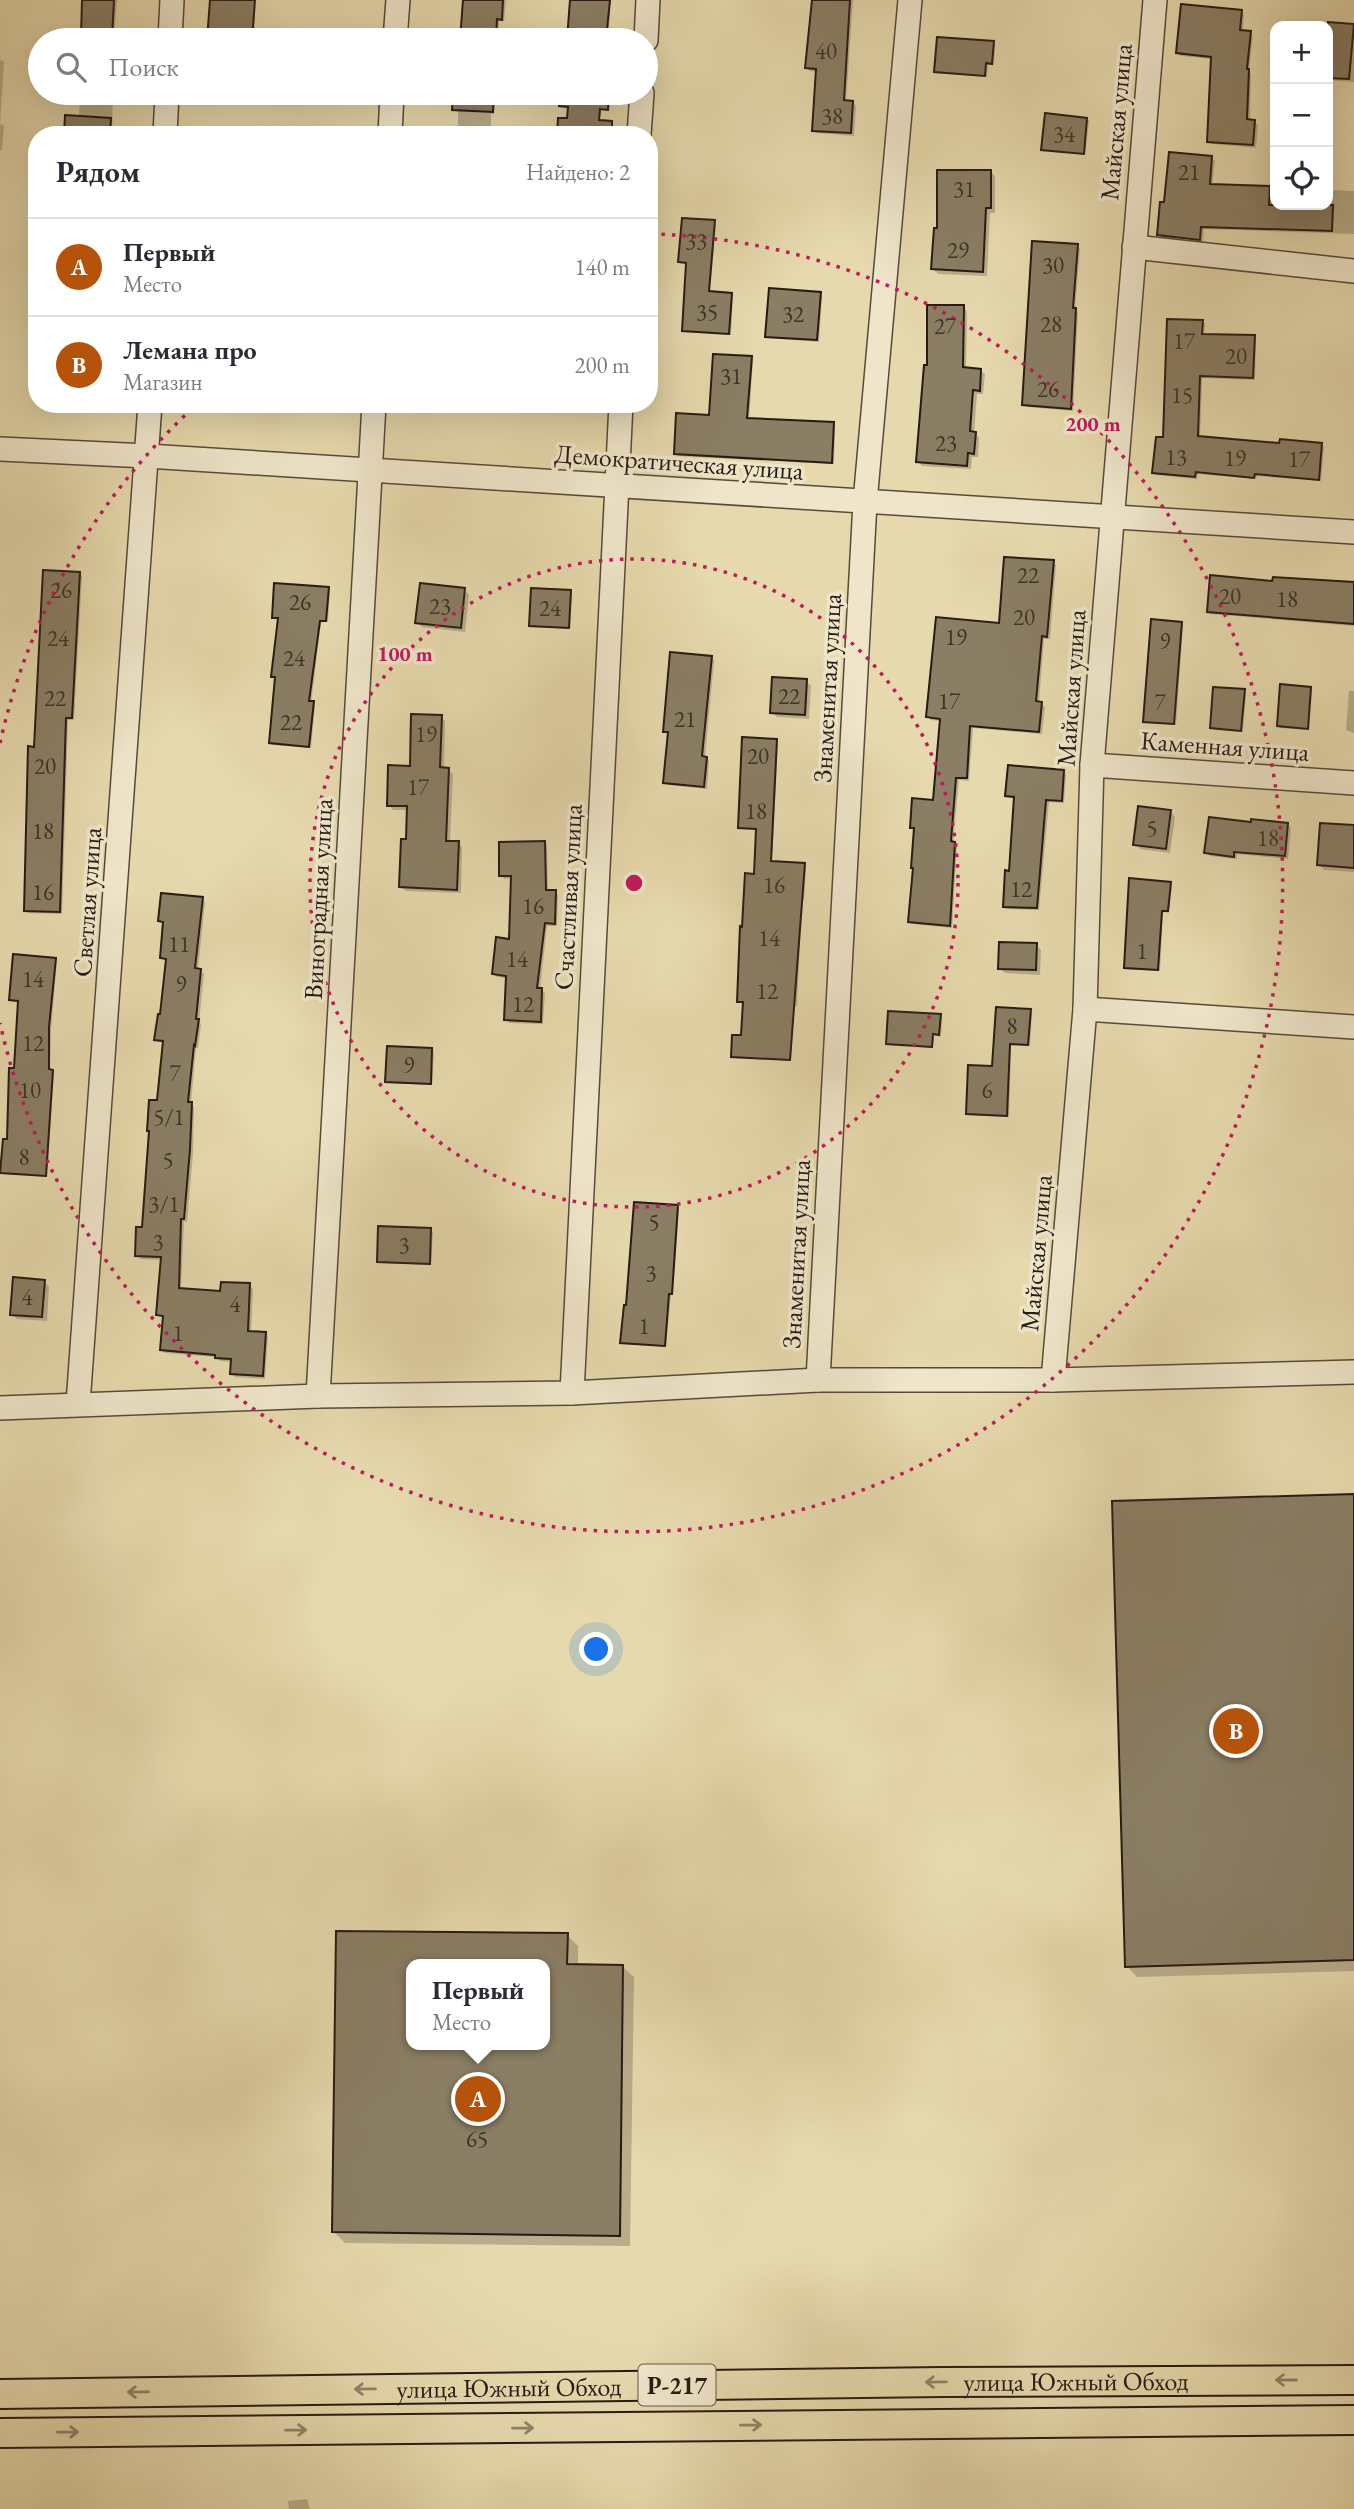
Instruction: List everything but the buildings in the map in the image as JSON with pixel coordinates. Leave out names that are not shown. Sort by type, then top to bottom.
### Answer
[{"type":"main road","name":"улица Южный Обход","points":[[0,2394],[943,2382],[1354,2380]]},
{"type":"main road","name":"улица Южный Обход","points":[[0,2433],[1354,2420]]},
{"type":"street","points":[[171,28],[172,0]]},
{"type":"street","points":[[397,28],[398,0]]},
{"type":"street","points":[[647,28],[648,0]]},
{"type":"street","name":"Знаменитая улица","points":[[817,1380],[865,502],[910,0]]},
{"type":"street","name":"Майская улица","points":[[1053,1380],[1085,1009],[1093,765],[1154,0]]},
{"type":"street","points":[[165,126],[166,105]]},
{"type":"street","points":[[390,126],[391,105]]},
{"type":"street","points":[[640,126],[641,105]]},
{"type":"street","points":[[1134,247],[1354,271]]},
{"type":"street","name":"Светлая улица","points":[[78,1404],[149,413]]},
{"type":"street","name":"Виноградная улица","points":[[318,1396],[373,413]]},
{"type":"street","name":"Счастливая улица","points":[[572,1393],[620,413]]},
{"type":"street","name":"Демократическая улица","points":[[0,449],[1354,532]]},
{"type":"street","name":"Каменная улица","points":[[1093,765],[1354,783]]},
{"type":"street","points":[[1085,1009],[1354,1027]]},
{"type":"street","points":[[0,1408],[318,1396],[572,1393],[817,1380],[1053,1380],[1354,1372]]},
{"type":"place","name":"Лемана про","points":[[1236,1731]]},
{"type":"place","name":"Первый","points":[[478,2099]]}]
